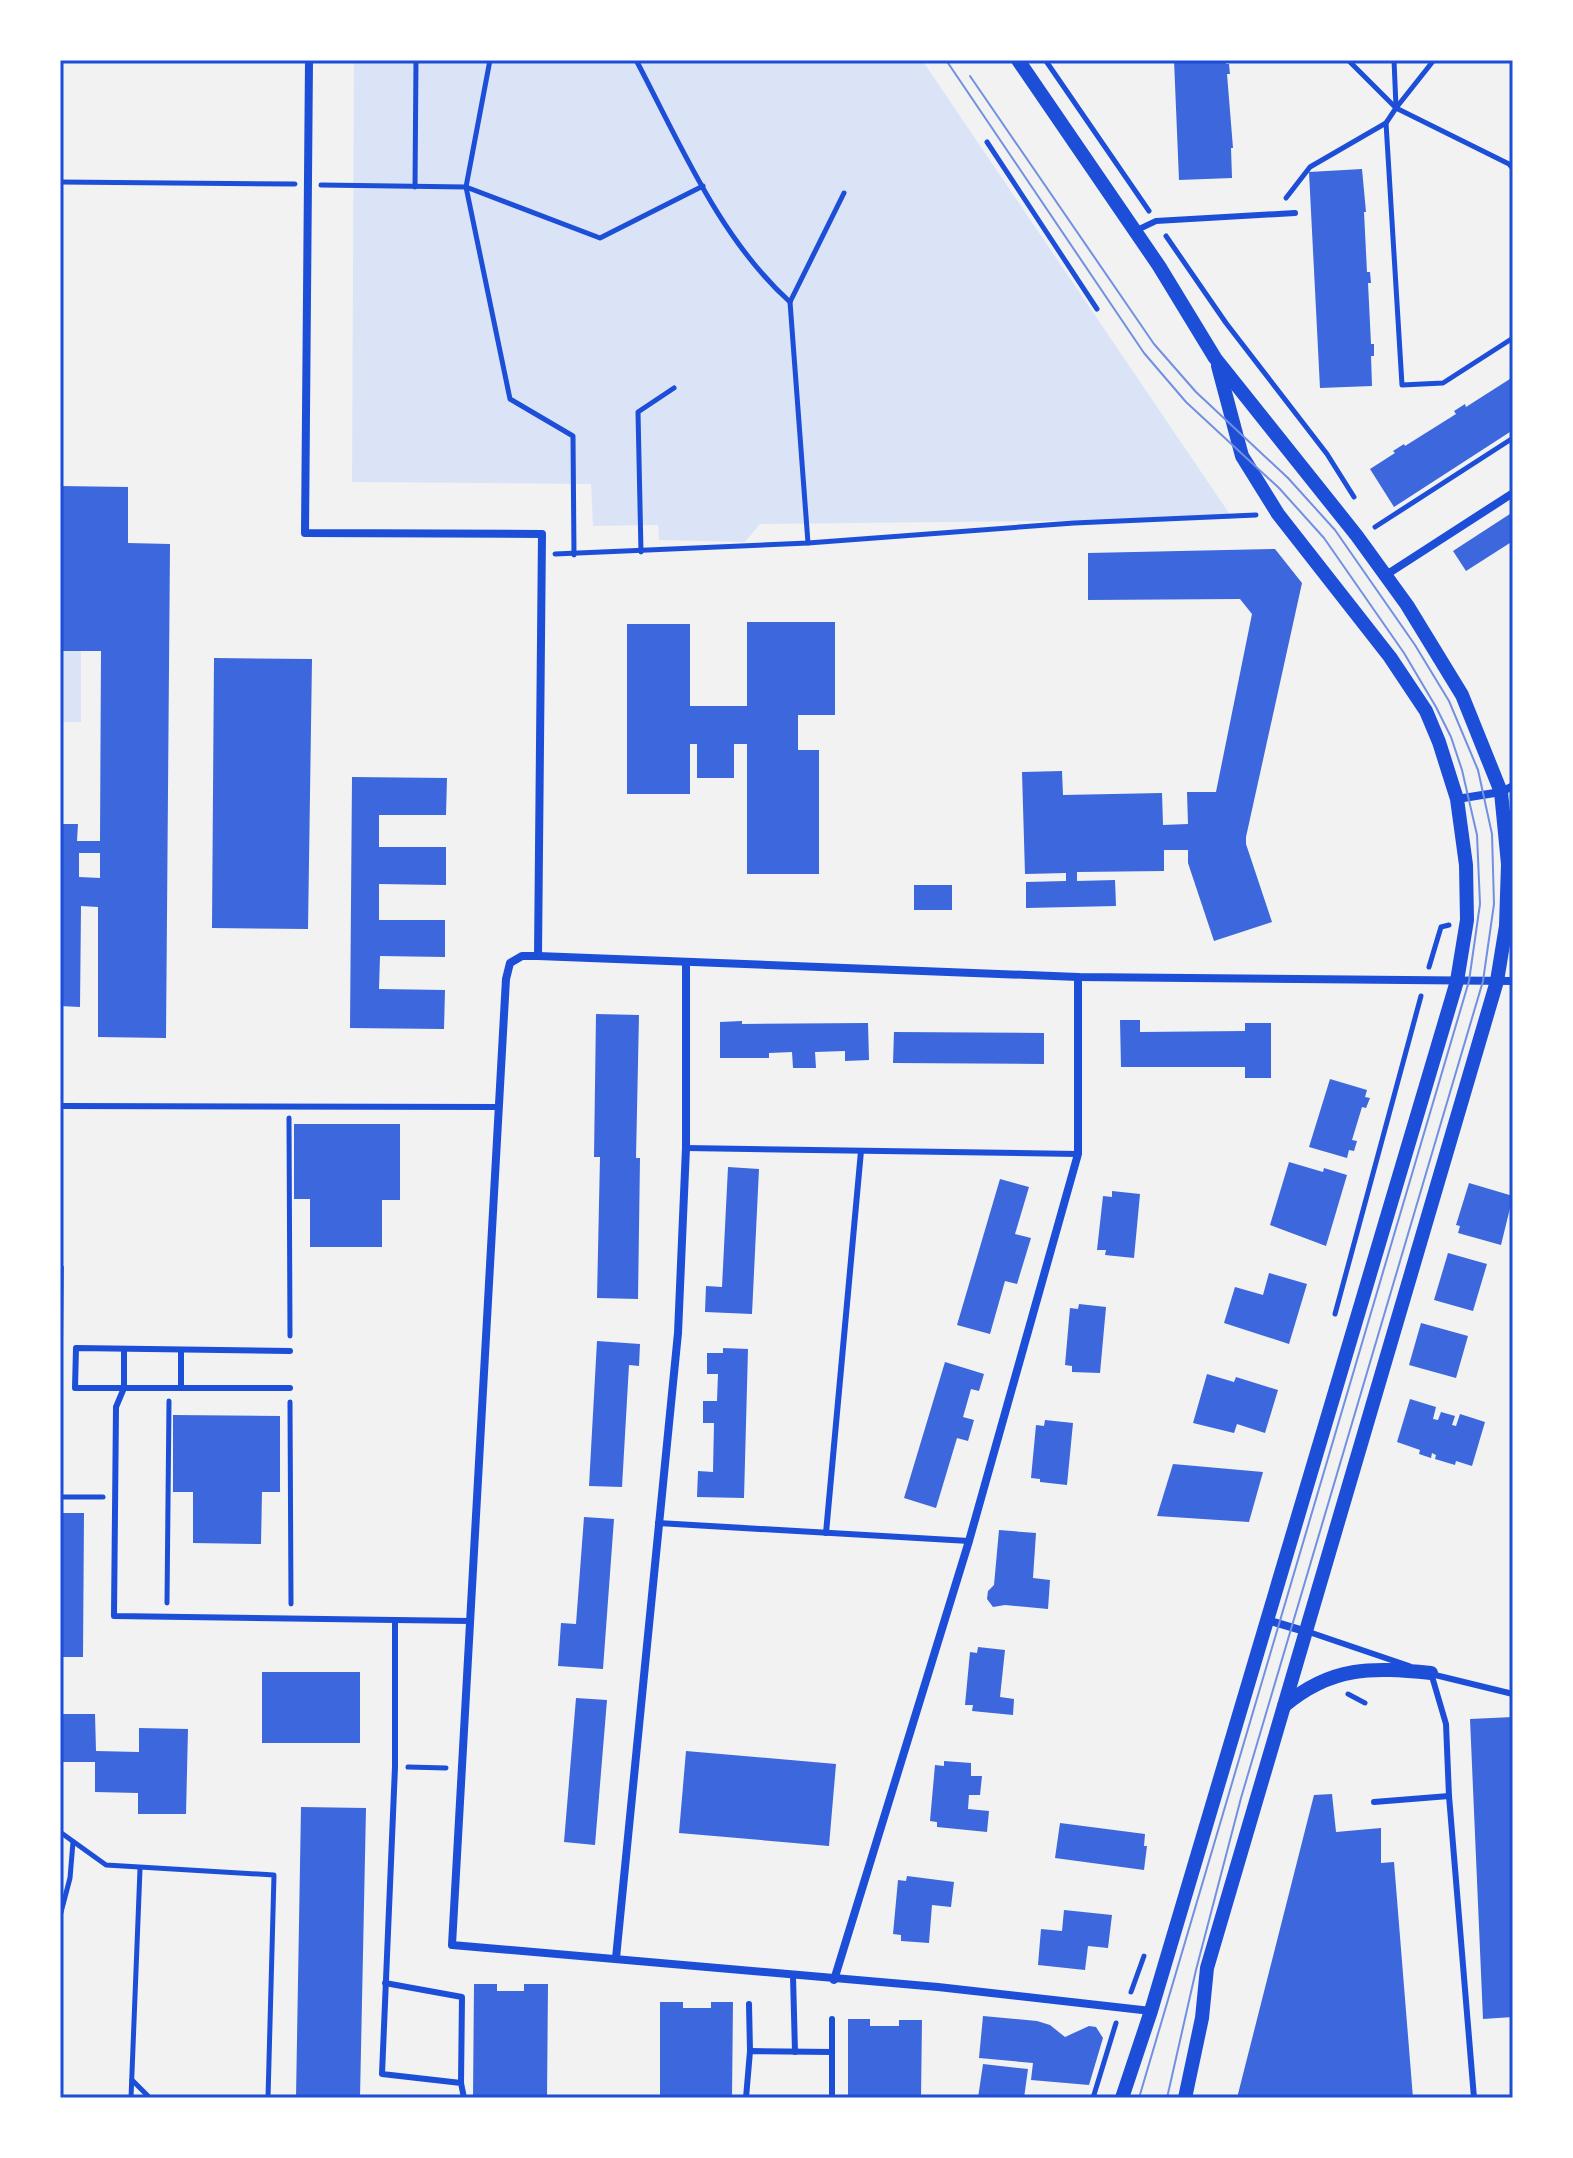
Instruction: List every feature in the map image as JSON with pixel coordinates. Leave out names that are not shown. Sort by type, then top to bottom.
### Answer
[{"type":"street","points":[[309,60],[305,533],[542,534],[538,956]]},
{"type":"street","points":[[1018,60],[1135,231],[1215,358],[1386,575],[1462,695],[1507,789],[1506,926],[1497,981],[1207,1968],[1199,2031],[1185,2098]]},
{"type":"street","points":[[1122,2098],[1151,2011],[1457,981],[1467,907],[1466,865],[1457,799],[1443,752],[1426,711],[1390,657],[1278,514],[1242,456],[1215,358]]},
{"type":"street","points":[[1386,575],[1513,493]]},
{"type":"street","points":[[1457,799],[1507,789]]},
{"type":"street","points":[[1151,2011],[616,1958],[452,1945],[506,979],[510,963],[522,956],[538,956],[1078,977],[1513,981]]},
{"type":"street","points":[[616,1958],[678,1333],[686,1148],[686,963]]},
{"type":"street","points":[[834,1980],[969,1541],[1078,1154],[1078,977]]},
{"type":"street","points":[[1267,1620],[1304,1631]]},
{"type":"street","points":[[1284,1706],[1306,1687],[1339,1674],[1389,1669],[1431,1673]]},
{"type":"lane","points":[[1135,231],[1156,221],[1295,213]]},
{"type":"lane","points":[[60,1106],[499,1107]]},
{"type":"lane","points":[[686,1148],[1078,1154]]},
{"type":"lane","points":[[826,1533],[861,1151]]},
{"type":"lane","points":[[290,1351],[76,1348],[75,1388],[290,1388]]},
{"type":"lane","points":[[124,1349],[124,1388],[116,1407],[114,1616],[471,1621]]},
{"type":"lane","points":[[181,1350],[181,1388]]},
{"type":"lane","points":[[658,1523],[969,1541]]},
{"type":"lane","points":[[395,1620],[395,1767],[382,2074],[461,2083]]},
{"type":"lane","points":[[1304,1631],[1431,1673],[1513,1694]]},
{"type":"lane","points":[[1431,1673],[1446,1724],[1474,2098]]},
{"type":"lane","points":[[1374,1802],[1449,1796]]},
{"type":"lane","points":[[793,1976],[795,2052]]},
{"type":"lane","points":[[385,1983],[462,1997],[461,2083],[464,2098]]},
{"type":"lane","points":[[746,2098],[750,2051],[749,2004]]},
{"type":"lane","points":[[832,2019],[832,2098]]},
{"type":"lane","points":[[750,2051],[832,2052]]},
{"type":"path","points":[[415,187],[416,60]]},
{"type":"path","points":[[490,60],[466,187],[510,399],[573,436],[574,555]]},
{"type":"path","points":[[636,60],[713,206],[770,283],[790,302]]},
{"type":"path","points":[[1045,60],[1226,323],[1327,454],[1358,503]]},
{"type":"path","points":[[1348,60],[1396,108],[1509,164],[1513,169]]},
{"type":"path","points":[[1394,60],[1396,108]]},
{"type":"path","points":[[1273,215],[1310,167],[1386,123],[1434,60]]},
{"type":"path","points":[[1386,123],[1402,385],[1443,383],[1513,338]]},
{"type":"path","points":[[987,142],[1097,309]]},
{"type":"path","points":[[60,182],[466,187],[600,238],[703,186]]},
{"type":"path","points":[[808,543],[790,302],[844,193]]},
{"type":"path","points":[[641,552],[638,412],[674,388]]},
{"type":"path","points":[[1374,528],[1513,438]]},
{"type":"path","points":[[542,554],[808,543],[1074,523],[1278,514]]},
{"type":"path","points":[[1366,516],[1402,566]]},
{"type":"path","points":[[1333,1318],[1418,1006]]},
{"type":"path","points":[[166,1615],[169,1388]]},
{"type":"path","points":[[60,1497],[116,1497]]},
{"type":"path","points":[[395,1767],[462,1769]]},
{"type":"path","points":[[60,1832],[106,1865],[274,1875],[268,2098]]},
{"type":"path","points":[[60,1916],[70,1878],[73,1841]]},
{"type":"path","points":[[131,2098],[140,1869]]},
{"type":"path","points":[[1093,2098],[1121,2006],[1132,1990],[1146,1950]]},
{"type":"path","points":[[132,2080],[150,2098]]},
{"type":"shaded area","points":[[354,60],[922,60],[1233,519],[760,524],[745,542],[659,540],[658,525],[593,526],[591,484],[352,482]]},
{"type":"shaded area","points":[[60,651],[81,651],[81,722],[60,722]]},
{"type":"building","points":[[1174,60],[1226,60],[1229,64],[1232,178],[1179,180]]},
{"type":"building","points":[[1362,169],[1367,272],[1370,272],[1371,283],[1368,283],[1371,344],[1374,344],[1374,356],[1371,356],[1372,386],[1320,388],[1309,172]]},
{"type":"building","points":[[1513,377],[1513,430],[1394,507],[1370,469],[1395,453],[1393,451],[1456,414],[1454,411],[1465,404],[1466,407]]},
{"type":"building","points":[[60,486],[128,487],[128,543],[170,544],[166,1038],[98,1037],[98,907],[81,906],[80,1007],[60,1006],[60,824],[78,824],[77,841],[100,841],[101,651],[60,651]],"holes":[[[79,853],[100,853],[100,878],[79,877]]]},
{"type":"building","points":[[1513,512],[1513,541],[1466,571],[1453,551]]},
{"type":"building","points":[[1275,549],[1302,583],[1246,837],[1272,922],[1214,941],[1188,863],[1188,850],[1164,850],[1164,871],[1077,872],[1077,881],[1115,880],[1116,906],[1026,908],[1026,882],[1066,881],[1066,873],[1025,874],[1022,772],[1062,771],[1063,795],[1162,793],[1163,825],[1188,824],[1187,792],[1216,792],[1252,614],[1240,599],[1088,600],[1088,553]]},
{"type":"building","points":[[747,622],[835,622],[835,715],[798,715],[798,750],[819,750],[819,874],[747,874],[747,744],[734,744],[734,778],[697,778],[697,744],[690,744],[690,794],[627,794],[627,624],[690,624],[690,706],[747,706]]},
{"type":"building","points":[[214,658],[312,659],[308,929],[212,928]]},
{"type":"building","points":[[352,777],[447,778],[446,815],[379,815],[379,847],[446,847],[446,885],[379,884],[379,920],[445,920],[445,957],[380,956],[379,989],[445,990],[444,1029],[350,1028]]},
{"type":"building","points":[[914,885],[952,885],[952,910],[914,910]]},
{"type":"building","points":[[596,1014],[639,1015],[636,1158],[640,1158],[638,1299],[597,1298],[600,1157],[594,1157]]},
{"type":"building","points":[[1120,1020],[1140,1020],[1140,1032],[1245,1031],[1245,1023],[1271,1023],[1271,1078],[1245,1078],[1245,1067],[1121,1067]]},
{"type":"building","points":[[742,1021],[742,1024],[868,1023],[869,1060],[845,1061],[845,1051],[815,1052],[816,1068],[793,1068],[792,1052],[769,1053],[769,1058],[720,1058],[720,1022]]},
{"type":"building","points":[[894,1032],[1044,1033],[1044,1064],[893,1063]]},
{"type":"building","points":[[1330,1079],[1367,1090],[1365,1097],[1370,1098],[1366,1108],[1362,1107],[1352,1140],[1357,1141],[1354,1151],[1349,1150],[1347,1158],[1309,1147]]},
{"type":"building","points":[[294,1124],[400,1124],[400,1200],[382,1200],[382,1247],[310,1247],[310,1199],[294,1199]]},
{"type":"building","points":[[1289,1162],[1347,1175],[1326,1246],[1270,1225]]},
{"type":"building","points":[[728,1167],[759,1169],[752,1314],[705,1312],[706,1286],[722,1287]]},
{"type":"building","points":[[1000,1179],[1029,1187],[1015,1234],[1031,1238],[1017,1284],[1005,1281],[990,1334],[957,1325]]},
{"type":"building","points":[[1469,1183],[1513,1196],[1501,1245],[1458,1233],[1460,1226],[1456,1225]]},
{"type":"building","points":[[1112,1191],[1140,1194],[1134,1258],[1105,1255],[1106,1250],[1097,1250],[1103,1196],[1112,1197]]},
{"type":"building","points":[[1448,1253],[1487,1264],[1473,1311],[1434,1300]]},
{"type":"building","points":[[60,1266],[64,1266],[63,1343],[60,1343]]},
{"type":"building","points":[[1269,1273],[1307,1284],[1289,1344],[1224,1323],[1235,1287],[1263,1295]]},
{"type":"building","points":[[1079,1304],[1106,1307],[1100,1373],[1072,1372],[1072,1366],[1065,1365],[1070,1308],[1078,1309]]},
{"type":"building","points":[[1421,1323],[1468,1336],[1456,1378],[1409,1365]]},
{"type":"building","points":[[597,1341],[640,1344],[639,1366],[629,1365],[622,1487],[589,1486]]},
{"type":"building","points":[[723,1348],[748,1349],[744,1498],[697,1497],[698,1471],[713,1472],[714,1423],[703,1423],[703,1401],[717,1401],[718,1374],[707,1374],[707,1353],[723,1353]]},
{"type":"building","points":[[945,1362],[984,1374],[979,1391],[971,1389],[963,1417],[974,1420],[968,1441],[957,1438],[936,1508],[904,1498]]},
{"type":"building","points":[[1207,1374],[1234,1382],[1236,1377],[1278,1390],[1265,1433],[1237,1424],[1234,1433],[1193,1423]]},
{"type":"building","points":[[1410,1399],[1436,1407],[1433,1419],[1438,1420],[1441,1412],[1455,1416],[1452,1425],[1456,1426],[1460,1414],[1485,1422],[1472,1466],[1435,1459],[1436,1455],[1432,1453],[1431,1458],[1419,1454],[1420,1450],[1397,1442]]},
{"type":"building","points":[[173,1415],[280,1416],[280,1492],[262,1492],[261,1544],[193,1543],[193,1492],[173,1492]]},
{"type":"building","points":[[1045,1420],[1073,1423],[1067,1485],[1031,1478],[1036,1425],[1044,1426]]},
{"type":"building","points":[[1173,1464],[1263,1472],[1249,1522],[1157,1516]]},
{"type":"building","points":[[60,1513],[84,1513],[83,1657],[60,1657]]},
{"type":"building","points":[[584,1517],[614,1519],[603,1669],[558,1666],[561,1623],[576,1624]]},
{"type":"building","points":[[999,1530],[1036,1533],[1033,1578],[1050,1580],[1048,1609],[1005,1605],[993,1607],[987,1599],[988,1591],[994,1585]]},
{"type":"building","points":[[978,1647],[1005,1650],[1000,1697],[1014,1699],[1013,1715],[972,1711],[973,1705],[965,1705],[970,1652],[977,1653]]},
{"type":"building","points":[[262,1672],[360,1672],[360,1743],[262,1743]]},
{"type":"building","points":[[576,1698],[607,1700],[595,1845],[564,1842]]},
{"type":"building","points":[[60,1714],[95,1714],[96,1751],[139,1752],[139,1728],[188,1729],[186,1814],[138,1814],[138,1793],[95,1792],[95,1762],[60,1762]]},
{"type":"building","points":[[1513,1717],[1513,2017],[1483,2019],[1470,1719]]},
{"type":"building","points":[[686,1751],[836,1764],[829,1846],[679,1833]]},
{"type":"building","points":[[944,1761],[971,1763],[971,1776],[982,1776],[980,1795],[969,1795],[968,1809],[989,1811],[987,1832],[937,1827],[937,1822],[930,1821],[935,1765],[944,1766]]},
{"type":"building","points":[[1332,1794],[1336,1832],[1381,1828],[1381,1863],[1394,1862],[1413,2098],[1237,2098],[1314,1795]]},
{"type":"building","points":[[301,1807],[366,1808],[360,2098],[296,2098]]},
{"type":"building","points":[[1060,1823],[1145,1834],[1144,1870],[1055,1858]]},
{"type":"building","points":[[907,1876],[954,1882],[951,1907],[932,1905],[929,1943],[901,1941],[901,1935],[893,1934],[898,1880],[906,1881]]},
{"type":"building","points":[[1064,1910],[1112,1915],[1108,1948],[1088,1946],[1085,1970],[1038,1965],[1041,1929],[1062,1931]]},
{"type":"building","points":[[474,1984],[497,1984],[497,1991],[524,1991],[524,1984],[548,1984],[547,2098],[473,2098]]},
{"type":"building","points":[[660,2002],[683,2002],[683,2008],[711,2008],[711,2002],[733,2002],[732,2098],[660,2098]]},
{"type":"building","points":[[983,2016],[1037,2021],[1050,2025],[1065,2037],[1089,2026],[1096,2027],[1103,2038],[1089,2085],[1031,2080],[1033,2063],[979,2058]]},
{"type":"building","points":[[848,2019],[870,2019],[870,2026],[899,2026],[899,2020],[922,2020],[921,2098],[848,2098]]},
{"type":"building","points":[[983,2064],[1028,2069],[1024,2098],[978,2098]]},
{"type":"tram line","points":[[946,60],[1144,353],[1186,402],[1279,488],[1324,538],[1404,653],[1451,737],[1477,835],[1480,904],[1469,981],[1139,2098]]},
{"type":"tram line","points":[[970,76],[1154,344],[1196,392],[1288,478],[1335,530],[1415,645],[1449,701],[1478,770],[1492,834],[1494,904],[1483,981],[1241,1798],[1196,1970],[1167,2098]]}]
